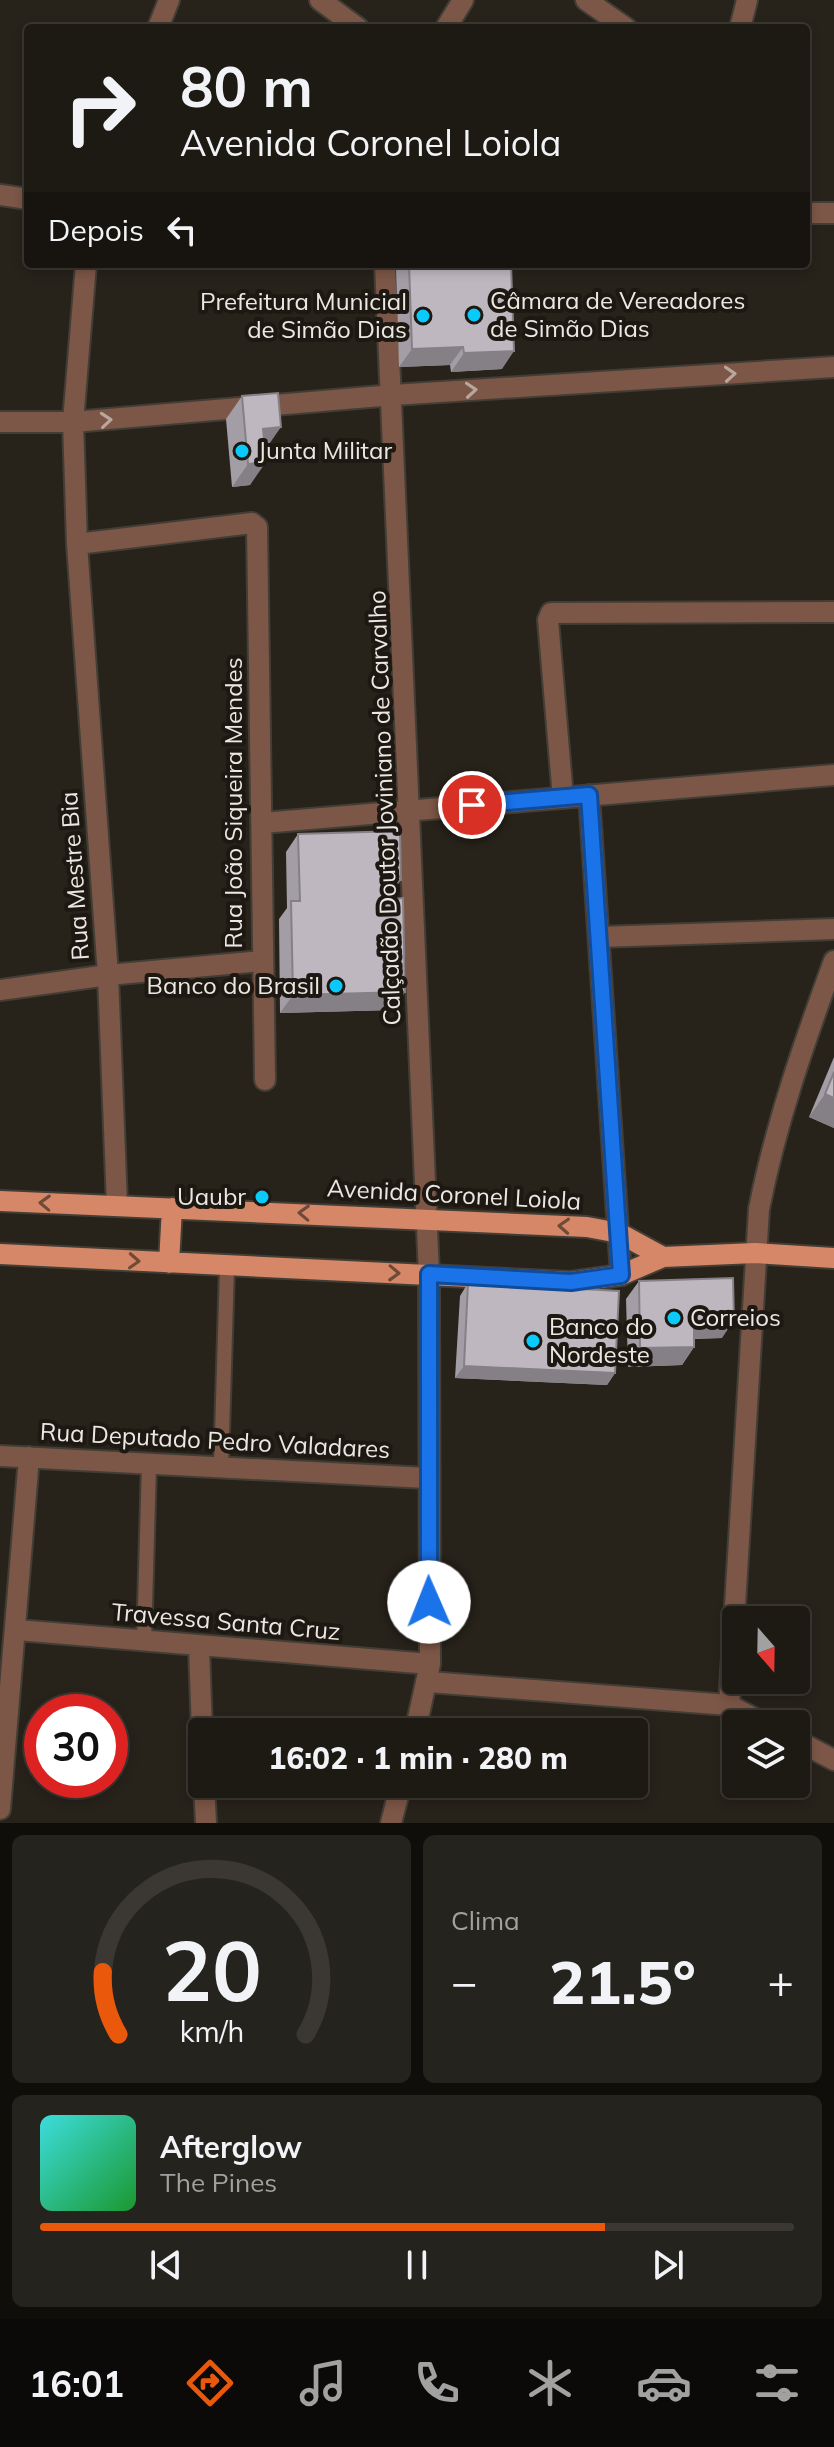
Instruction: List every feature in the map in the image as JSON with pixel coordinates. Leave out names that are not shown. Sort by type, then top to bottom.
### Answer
[{"type":"main road","name":"Avenida Coronel Loiola","points":[[0,1201],[587,1227],[619,1233],[663,1257]]},
{"type":"main road","points":[[169,1263],[172,1208]]},
{"type":"main road","points":[[0,1254],[571,1282],[621,1275],[663,1257],[755,1253],[834,1258]]},
{"type":"street","points":[[160,24],[169,0]]},
{"type":"street","points":[[320,0],[353,24]]},
{"type":"street","points":[[448,24],[463,0]]},
{"type":"street","points":[[586,0],[620,24]]},
{"type":"street","points":[[741,24],[747,0]]},
{"type":"street","points":[[0,195],[24,198]]},
{"type":"street","points":[[810,213],[834,213]]},
{"type":"street","name":"Rua Mestre Bia","points":[[86,268],[73,422],[77,544],[108,975],[117,1205]]},
{"type":"street","name":"Calçadão Doutor Joviniano de Carvalho","points":[[385,268],[428,1218],[429,1673],[418,1718]]},
{"type":"street","points":[[0,422],[73,422],[393,395],[834,367]]},
{"type":"street","name":"Rua João Siqueira Mendes","points":[[77,544],[256,525],[265,1080]]},
{"type":"street","points":[[563,798],[548,620],[551,613],[834,612]]},
{"type":"street","points":[[262,823],[834,775]]},
{"type":"street","points":[[589,795],[621,1275]]},
{"type":"street","points":[[599,937],[834,929]]},
{"type":"street","points":[[0,990],[108,975],[262,961]]},
{"type":"street","points":[[738,1710],[729,1705],[759,1209],[771,1149],[797,1061],[834,961]]},
{"type":"street","name":"Rua Deputado Pedro Valadares","points":[[0,1456],[427,1478]]},
{"type":"street","points":[[0,1809],[29,1457]]},
{"type":"street","name":"Travessa Santa Cruz","points":[[17,1630],[729,1705]]},
{"type":"street","points":[[199,1647],[202,1718]]},
{"type":"street","points":[[810,1747],[834,1760]]},
{"type":"street","points":[[205,1798],[206,1823]]},
{"type":"street","points":[[391,1823],[397,1798]]},
{"type":"lane","points":[[221,1467],[227,1267]]},
{"type":"lane","points":[[144,1643],[149,1464]]},
{"type":"building","points":[[409,268],[511,268],[514,351],[464,353],[463,347],[412,349]]},
{"type":"building","points":[[278,393],[281,427],[263,429],[266,462],[248,464],[242,396]]},
{"type":"building","points":[[400,831],[401,880],[392,880],[393,899],[403,898],[405,992],[293,995],[291,901],[300,901],[298,834]]},
{"type":"building","points":[[834,1072],[834,1098],[825,1094]]},
{"type":"building","name":"Correios","points":[[733,1278],[734,1320],[694,1321],[694,1347],[640,1348],[639,1281]]},
{"type":"building","name":"Banco do Nordeste","points":[[468,1283],[619,1291],[615,1373],[464,1366]]},
{"type":"place","name":"Câmara de Vereadores de Simão Dias","points":[[474,315]]},
{"type":"place","name":"Prefeitura Municial de Simão Dias","points":[[423,316]]},
{"type":"place","name":"Junta Militar","points":[[242,451]]},
{"type":"place","name":"Banco do Brasil","points":[[336,986]]},
{"type":"place","name":"Uaubr","points":[[262,1197]]},
{"type":"place","name":"Correios","points":[[674,1318]]},
{"type":"place","name":"Banco do Nordeste","points":[[533,1341]]},
{"type":"route","points":[[429,1602],[429,1274],[571,1282],[621,1275],[589,795],[472,805]]}]
